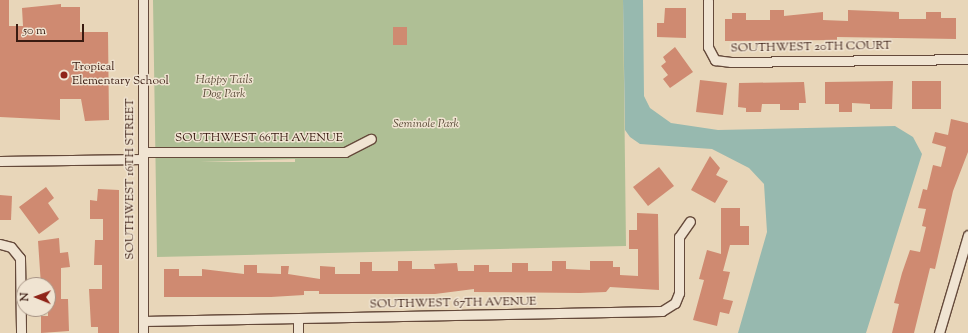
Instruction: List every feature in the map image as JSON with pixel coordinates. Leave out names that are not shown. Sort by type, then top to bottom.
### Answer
[{"type":"street","name":"SOUTHWEST 16TH STREET","points":[[142,0],[143,333]]},
{"type":"street","name":"SOUTHWEST 20TH COURT","points":[[708,0],[708,48],[715,60],[731,62],[968,58]]},
{"type":"street","name":"SOUTHWEST 66TH AVENUE","points":[[0,161],[143,156],[345,152],[371,139]]},
{"type":"street","name":"SOUTHWEST 67TH AVENUE","points":[[143,321],[298,320],[662,311],[675,303],[679,293],[679,237],[690,221]]},
{"type":"street","points":[[939,333],[968,235]]},
{"type":"street","points":[[0,244],[11,247],[20,258],[21,333]]},
{"type":"street","points":[[298,320],[298,333]]},
{"type":"green space","name":"Seminole Park","points":[[153,0],[623,0],[626,246],[157,257]],"holes":[[[295,159],[295,162],[200,162]]]},
{"type":"water","points":[[623,0],[643,0],[644,96],[650,108],[671,123],[718,130],[895,126],[913,137],[922,154],[866,333],[738,333],[767,232],[764,184],[749,168],[712,149],[640,144],[630,137],[625,130]]},
{"type":"building","points":[[0,0],[9,0],[9,26],[23,26],[22,8],[61,4],[61,7],[80,7],[80,32],[108,32],[109,120],[85,121],[81,99],[60,99],[60,120],[0,117]]},
{"type":"building","points":[[665,8],[686,8],[686,38],[657,37],[657,23],[664,23]]},
{"type":"building","points":[[770,10],[784,10],[784,16],[823,12],[823,20],[848,21],[848,10],[899,12],[899,19],[926,19],[926,12],[941,12],[941,18],[956,18],[956,39],[837,37],[837,40],[725,41],[725,19],[732,19],[732,13],[746,13],[746,20],[770,20]]},
{"type":"building","points":[[393,27],[407,27],[407,45],[393,45]]},
{"type":"building","points":[[675,47],[693,72],[670,88],[663,79],[668,75],[661,66],[666,62],[663,57]]},
{"type":"building","points":[[700,80],[727,83],[723,115],[696,112]]},
{"type":"building","points":[[893,81],[892,109],[870,109],[870,104],[852,103],[852,112],[839,112],[839,104],[825,104],[825,82]]},
{"type":"building","points":[[912,81],[941,81],[941,109],[912,109]]},
{"type":"building","points":[[804,82],[806,103],[799,103],[799,110],[780,110],[780,104],[762,104],[761,112],[746,112],[746,108],[738,107],[739,83]]},
{"type":"building","points":[[951,119],[968,123],[968,152],[953,191],[935,269],[930,268],[914,333],[892,333],[899,304],[894,303],[902,273],[910,250],[920,252],[926,227],[922,226],[926,209],[918,208],[923,189],[927,190],[933,165],[941,167],[946,147],[932,143],[935,132],[948,135]]},
{"type":"building","points":[[710,156],[720,168],[716,175],[728,181],[715,203],[691,190]]},
{"type":"building","points":[[659,167],[674,186],[648,206],[633,187]]},
{"type":"building","points":[[46,187],[54,198],[48,203],[59,219],[39,234],[19,207]]},
{"type":"building","points":[[98,189],[119,190],[119,333],[98,333],[98,327],[91,327],[89,289],[102,289],[102,265],[94,265],[95,240],[103,240],[103,219],[90,219],[90,200],[97,201]]},
{"type":"building","points":[[0,195],[12,196],[11,220],[0,220]]},
{"type":"building","points":[[721,208],[740,208],[740,226],[749,226],[749,245],[730,245],[723,271],[730,272],[723,299],[733,301],[729,314],[720,312],[717,326],[693,320],[704,280],[699,279],[707,250],[721,254]]},
{"type":"building","points":[[637,213],[658,214],[659,290],[610,287],[606,292],[580,293],[474,292],[474,289],[435,294],[319,294],[319,291],[304,291],[304,295],[271,297],[164,297],[164,269],[179,269],[179,276],[202,276],[202,269],[244,274],[244,265],[257,265],[257,273],[281,274],[281,266],[289,266],[288,274],[320,279],[320,266],[335,267],[335,274],[360,274],[360,262],[372,262],[372,271],[398,271],[398,261],[412,261],[412,269],[435,269],[434,264],[457,263],[458,271],[474,271],[474,265],[489,265],[489,272],[512,272],[512,263],[528,263],[528,271],[552,271],[552,261],[566,261],[566,269],[590,270],[590,261],[613,261],[613,267],[620,267],[620,275],[638,276],[638,249],[629,249],[629,230],[637,230]]},
{"type":"building","points":[[59,238],[60,253],[68,252],[70,267],[61,268],[61,299],[68,299],[69,331],[41,333],[41,317],[56,317],[56,277],[40,277],[38,241]]},
{"type":"place","name":"Tropical Elementary School","points":[[64,75]]},
{"type":"park label","name":"Happy Tails Dog Park","points":[[224,88]]}]
